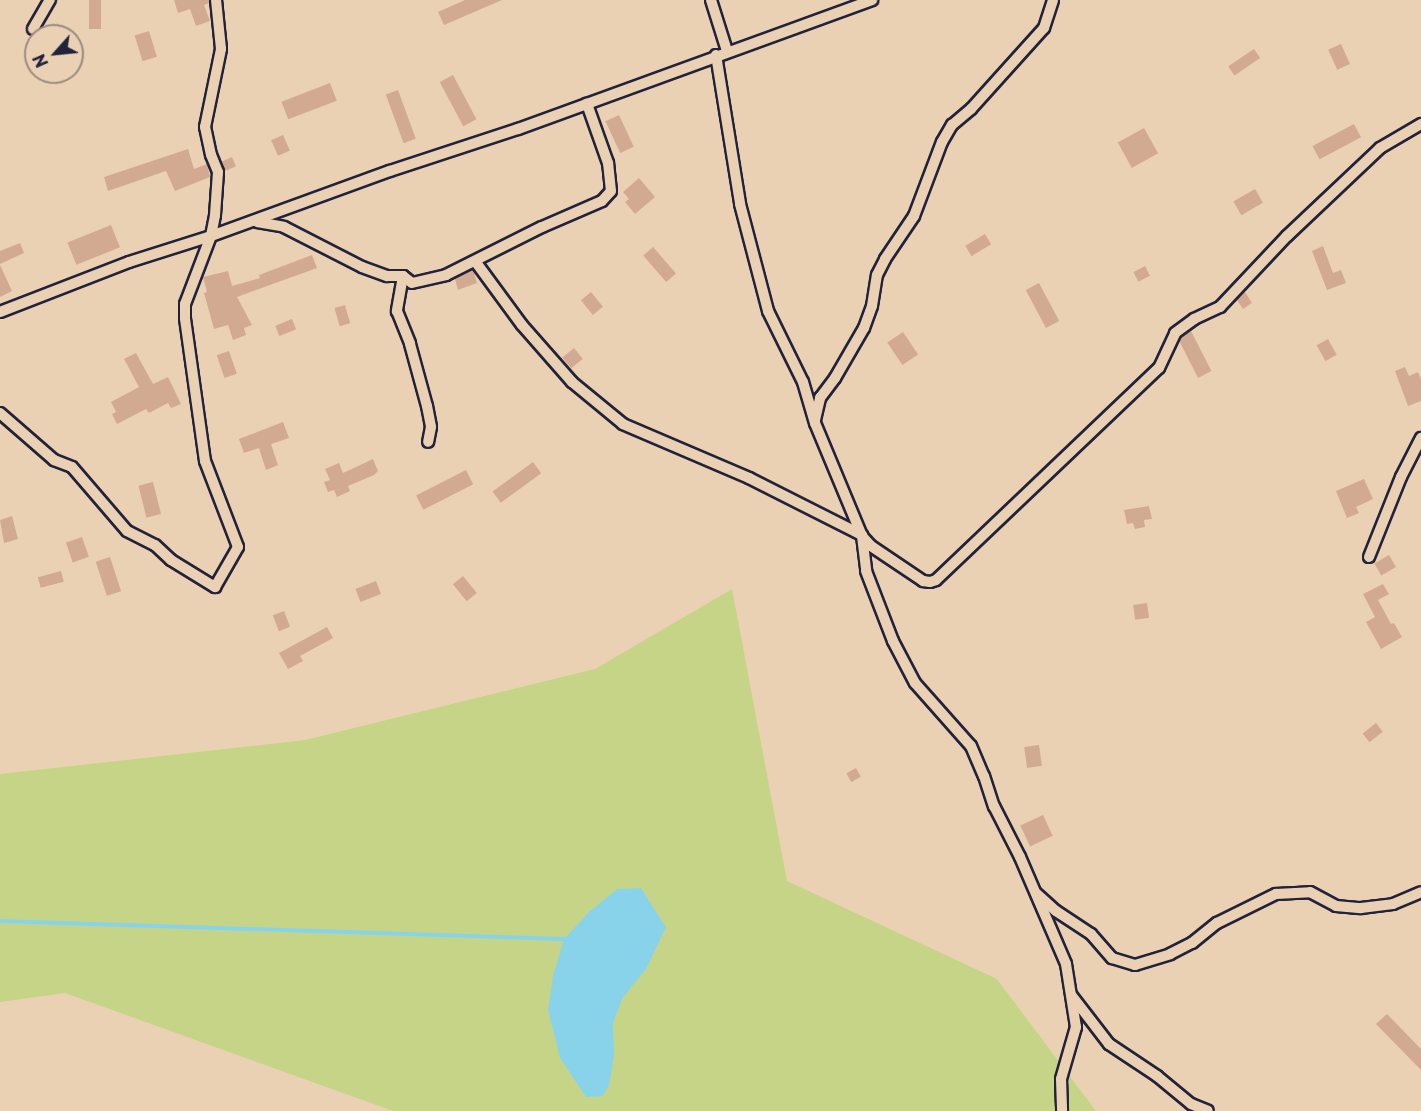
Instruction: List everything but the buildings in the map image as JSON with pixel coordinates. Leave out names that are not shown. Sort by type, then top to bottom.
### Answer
[{"type":"street","points":[[0,413],[54,460],[72,467],[127,531],[155,545],[171,560],[215,587],[238,547],[205,461],[185,304],[211,236],[218,172],[211,155],[205,127],[221,49],[216,0]]},
{"type":"street","points":[[711,0],[721,53],[740,204],[763,296],[803,382],[815,423],[862,536],[866,571],[893,641],[915,683],[971,747],[994,806],[1066,964],[1076,1027],[1061,1079],[1062,1111]]},
{"type":"street","points":[[0,312],[129,262],[211,236],[390,171],[587,104],[721,53],[872,0]]},
{"type":"street","points":[[815,423],[820,398],[835,378],[864,328],[872,306],[877,275],[914,216],[942,142],[952,124],[970,109],[1044,28],[1053,0]]},
{"type":"street","points":[[35,24],[46,2]]},
{"type":"street","points":[[251,222],[284,227],[362,267],[387,276],[404,276],[412,284],[434,279],[602,201],[611,191],[608,164],[587,104]]},
{"type":"street","points":[[475,261],[522,325],[572,382],[623,424],[749,478],[862,536],[871,546],[923,581],[936,580],[1159,368],[1175,333],[1194,319],[1220,307],[1354,170],[1380,148],[1421,124]]},
{"type":"street","points":[[404,276],[397,311],[410,344],[427,406],[431,427],[428,442]]},
{"type":"street","points":[[1369,557],[1401,477],[1421,438]]},
{"type":"street","points":[[1034,891],[1056,912],[1091,934],[1112,958],[1135,965],[1170,954],[1192,943],[1217,923],[1276,894],[1310,892],[1336,906],[1361,908],[1393,904],[1421,892]]},
{"type":"street","points":[[1070,994],[1109,1044],[1157,1076],[1191,1104],[1208,1111]]},
{"type":"green space","points":[[732,589],[787,881],[997,979],[1096,1111],[393,1111],[65,993],[0,1002],[0,774],[305,740],[595,669]]},
{"type":"water","points":[[641,888],[666,927],[646,969],[623,997],[613,1023],[614,1056],[609,1086],[602,1096],[586,1097],[560,1058],[548,1010],[553,976],[564,939],[589,912],[617,889]]},
{"type":"waterway","points":[[0,921],[564,939]]}]
